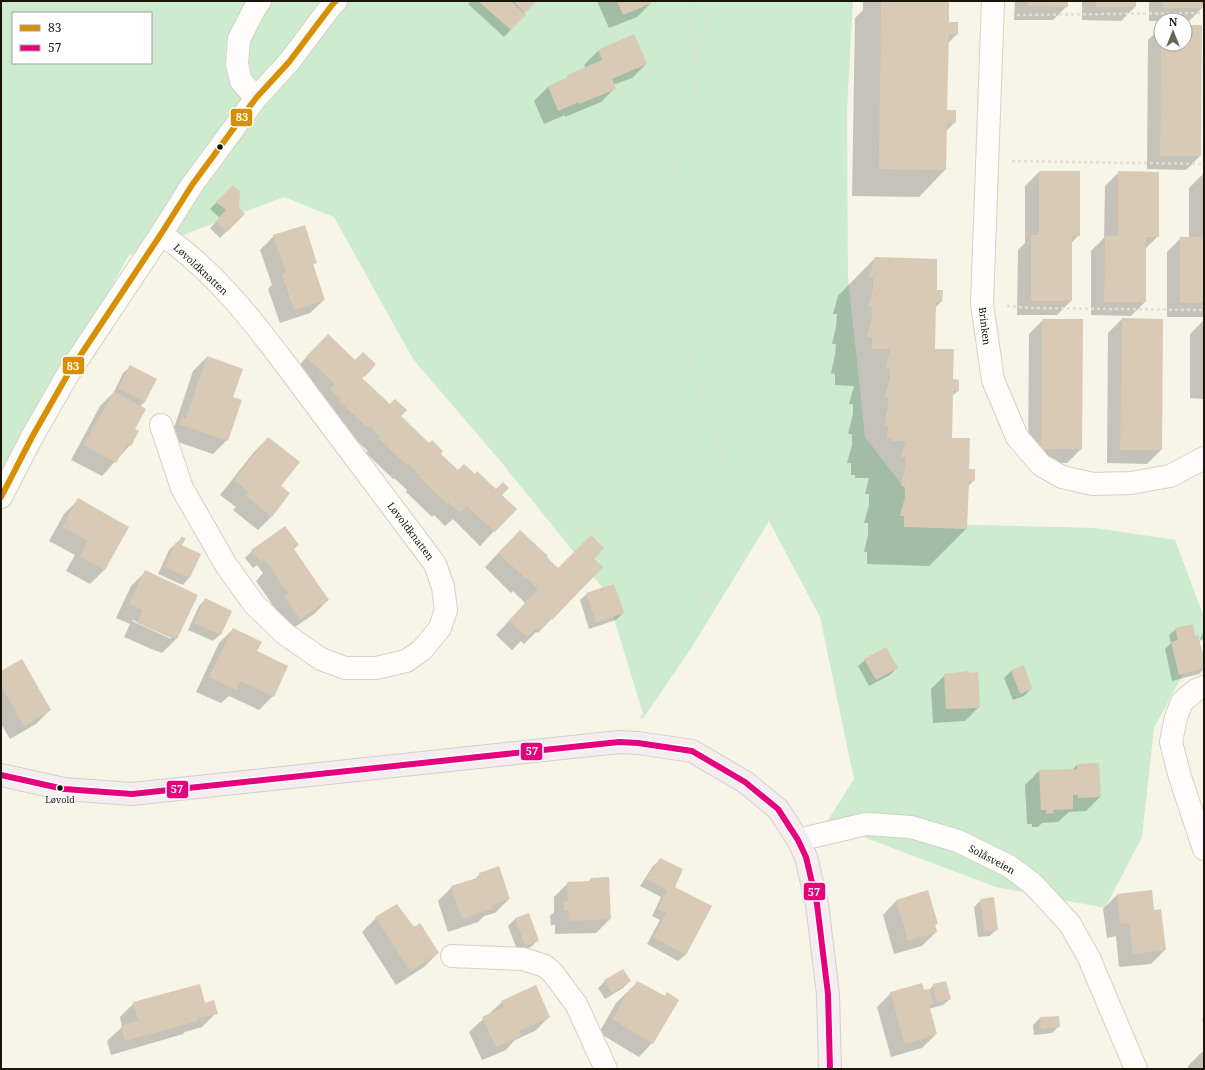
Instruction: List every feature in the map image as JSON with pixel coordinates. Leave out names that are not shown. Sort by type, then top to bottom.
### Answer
[{"type":"main road","points":[[1,775],[64,789],[132,794],[619,742],[638,743],[692,751],[745,782],[778,809],[798,840],[806,858],[817,904],[828,994],[830,1069]]},
{"type":"street","points":[[256,98],[241,81],[237,64],[239,39],[260,1]]},
{"type":"street","points":[[1,497],[32,436],[68,374],[192,185],[256,98],[289,62],[336,1]]},
{"type":"street","name":"Brinken","points":[[993,8],[982,304],[993,380],[1017,436],[1041,465],[1062,478],[1093,484],[1131,483],[1170,476],[1204,458]]},
{"type":"street","name":"Løvoldknatten","points":[[161,234],[177,245],[218,282],[268,342],[435,564],[444,587],[446,610],[440,628],[422,650],[406,661],[376,668],[345,668],[321,659],[285,634],[254,604],[226,565],[182,488],[161,425]]},
{"type":"street","points":[[1204,686],[1196,690],[1182,702],[1176,716],[1171,742],[1180,777],[1204,849]]},
{"type":"street","name":"Solåsveien","points":[[798,840],[866,824],[911,827],[958,841],[1009,866],[1033,884],[1070,924],[1089,958],[1130,1065]]},
{"type":"street","points":[[452,956],[523,959],[545,966],[552,972],[576,1004],[606,1069]]},
{"type":"path","points":[[638,743],[645,704],[657,676],[717,574],[726,554],[732,527],[730,480],[662,266],[660,241],[666,203],[697,90],[697,66],[688,1]]},
{"type":"path","points":[[697,66],[708,27],[711,1]]},
{"type":"path","points":[[993,8],[1204,13]]},
{"type":"path","points":[[987,160],[1204,164]]},
{"type":"path","points":[[982,304],[1031,308],[1204,310]]},
{"type":"green space","points":[[1,1],[853,1],[847,111],[848,278],[865,437],[932,524],[1095,528],[1175,540],[1204,617],[1204,635],[1154,728],[1142,837],[1105,908],[996,887],[845,830],[825,825],[854,779],[820,617],[769,521],[690,650],[644,717],[606,592],[502,463],[413,359],[334,217],[284,197],[129,255],[1,482]]},
{"type":"building","points":[[478,1],[511,1],[526,15],[511,30]]},
{"type":"building","points":[[513,1],[537,1],[525,13]]},
{"type":"building","points":[[617,1],[651,1],[652,3],[623,15]]},
{"type":"building","points":[[881,1],[949,1],[949,22],[958,22],[958,35],[949,34],[947,110],[956,110],[956,123],[947,123],[946,170],[879,169]]},
{"type":"building","points":[[1028,1],[1068,1],[1068,7],[1028,6]]},
{"type":"building","points":[[1096,1],[1136,1],[1136,7],[1096,7]]},
{"type":"building","points":[[1163,1],[1204,1],[1204,8],[1163,8]]},
{"type":"building","points":[[1193,25],[1202,25],[1201,156],[1160,156],[1161,52],[1193,52]]},
{"type":"building","points":[[634,34],[647,64],[612,79],[616,89],[558,111],[548,86],[568,77],[567,75],[602,60],[598,50]]},
{"type":"building","points":[[1039,171],[1080,171],[1080,236],[1072,236],[1072,301],[1031,301],[1031,235],[1039,235]]},
{"type":"building","points":[[1118,171],[1159,172],[1159,237],[1146,237],[1146,302],[1104,302],[1105,236],[1118,236]]},
{"type":"building","points":[[233,185],[240,192],[239,208],[245,214],[227,232],[216,221],[226,210],[216,202]]},
{"type":"building","points":[[305,225],[317,263],[313,264],[325,300],[294,310],[282,274],[286,273],[273,235]]},
{"type":"building","points":[[1180,237],[1204,237],[1204,303],[1180,303]]},
{"type":"building","points":[[875,257],[937,259],[937,290],[943,290],[942,302],[936,302],[935,349],[954,349],[953,379],[959,380],[959,391],[953,391],[952,438],[970,438],[969,469],[975,469],[975,481],[969,481],[967,529],[904,527],[904,516],[900,516],[905,497],[905,486],[901,486],[906,457],[901,457],[906,441],[891,441],[891,438],[887,438],[888,426],[884,426],[889,397],[885,397],[890,376],[890,368],[886,368],[890,349],[872,349],[872,337],[867,337],[872,317],[872,307],[868,307],[873,289],[873,277],[869,277]]},
{"type":"building","points":[[1122,318],[1163,319],[1162,450],[1120,450]]},
{"type":"building","points":[[1042,319],[1083,319],[1082,449],[1041,449]]},
{"type":"building","points":[[328,334],[355,360],[363,352],[376,364],[365,377],[364,375],[361,377],[390,404],[395,399],[407,410],[401,416],[429,443],[432,440],[443,451],[441,454],[458,470],[464,464],[475,474],[477,471],[496,489],[503,482],[509,488],[502,495],[517,509],[495,532],[467,506],[460,513],[448,502],[447,504],[419,477],[420,476],[409,464],[407,465],[379,439],[381,437],[370,426],[368,428],[339,401],[341,399],[330,389],[335,384],[306,357]]},
{"type":"building","points":[[207,356],[243,369],[233,397],[242,400],[228,441],[179,424],[182,417],[186,418]]},
{"type":"building","points":[[130,365],[157,379],[145,402],[118,388]]},
{"type":"building","points":[[114,391],[146,409],[135,429],[139,431],[131,446],[127,444],[116,463],[84,445]]},
{"type":"building","points":[[268,437],[300,462],[281,486],[290,493],[272,517],[246,496],[249,492],[234,480]]},
{"type":"building","points":[[78,498],[129,527],[105,570],[80,557],[88,541],[62,527]]},
{"type":"building","points":[[285,526],[299,545],[294,549],[329,600],[300,619],[284,596],[288,593],[269,566],[264,559],[260,562],[251,550]]},
{"type":"building","points":[[520,530],[548,556],[547,557],[558,568],[591,535],[604,548],[594,559],[603,567],[552,620],[551,618],[539,631],[536,628],[527,637],[509,621],[538,589],[498,553]]},
{"type":"building","points":[[181,537],[186,538],[182,545],[201,554],[190,578],[164,567],[176,542],[178,544]]},
{"type":"building","points":[[145,570],[198,595],[177,639],[171,638],[137,623],[143,610],[129,604]]},
{"type":"building","points":[[614,584],[624,613],[596,623],[586,593]]},
{"type":"building","points":[[205,598],[232,611],[221,635],[194,623]]},
{"type":"building","points":[[1193,624],[1195,636],[1198,635],[1204,658],[1204,668],[1179,675],[1171,642],[1178,640],[1175,628]]},
{"type":"building","points":[[233,628],[262,642],[257,651],[288,666],[274,697],[240,681],[236,690],[209,677]]},
{"type":"building","points":[[886,647],[898,668],[876,680],[864,659]]},
{"type":"building","points":[[22,659],[51,710],[24,726],[1,686],[1,671]]},
{"type":"building","points":[[1024,665],[1032,689],[1020,694],[1011,670]]},
{"type":"building","points":[[969,671],[969,673],[978,672],[980,708],[946,709],[944,674]]},
{"type":"building","points":[[1099,763],[1101,797],[1078,798],[1078,795],[1073,795],[1073,809],[1053,810],[1053,813],[1046,814],[1046,810],[1041,810],[1039,770],[1077,769],[1077,764]]},
{"type":"building","points":[[660,858],[683,869],[675,887],[712,906],[686,955],[653,937],[666,913],[658,909],[667,890],[646,879]]},
{"type":"building","points":[[499,866],[510,899],[492,905],[493,909],[462,919],[451,886],[480,877],[479,873]]},
{"type":"building","points":[[609,877],[611,919],[569,921],[568,911],[564,911],[564,901],[568,901],[567,882],[591,881],[591,878]]},
{"type":"building","points":[[928,890],[938,924],[935,924],[937,932],[908,941],[896,900]]},
{"type":"building","points":[[1152,890],[1154,910],[1161,909],[1166,950],[1133,954],[1129,923],[1120,924],[1117,894]]},
{"type":"building","points":[[994,897],[998,930],[984,931],[980,899]]},
{"type":"building","points":[[397,904],[414,927],[420,923],[439,953],[410,971],[375,917]]},
{"type":"building","points":[[529,913],[539,941],[525,946],[515,918]]},
{"type":"building","points":[[623,969],[631,981],[612,993],[604,980]]},
{"type":"building","points":[[637,981],[665,996],[667,992],[679,1000],[653,1044],[612,1019],[630,988],[632,990]]},
{"type":"building","points":[[946,981],[951,999],[937,1002],[933,984]]},
{"type":"building","points":[[922,983],[924,990],[929,989],[934,1004],[929,1005],[937,1034],[905,1044],[890,992]]},
{"type":"building","points":[[200,984],[205,1003],[214,1000],[218,1014],[125,1041],[121,1026],[138,1021],[133,1002]]},
{"type":"building","points":[[536,985],[550,1017],[519,1031],[521,1036],[496,1047],[482,1017],[504,1007],[501,1001]]},
{"type":"building","points":[[1059,1016],[1060,1027],[1041,1029],[1040,1017]]},
{"type":"transit line","name":"83","points":[[1,497],[32,437],[68,374],[192,185],[256,98],[289,62],[336,1]]},
{"type":"transit line","name":"57","points":[[1,775],[64,789],[132,794],[619,742],[638,743],[692,751],[745,782],[778,809],[798,840],[806,857],[817,904],[828,994],[830,1069]]},
{"type":"place","name":"Løvold","points":[[60,788]]}]
